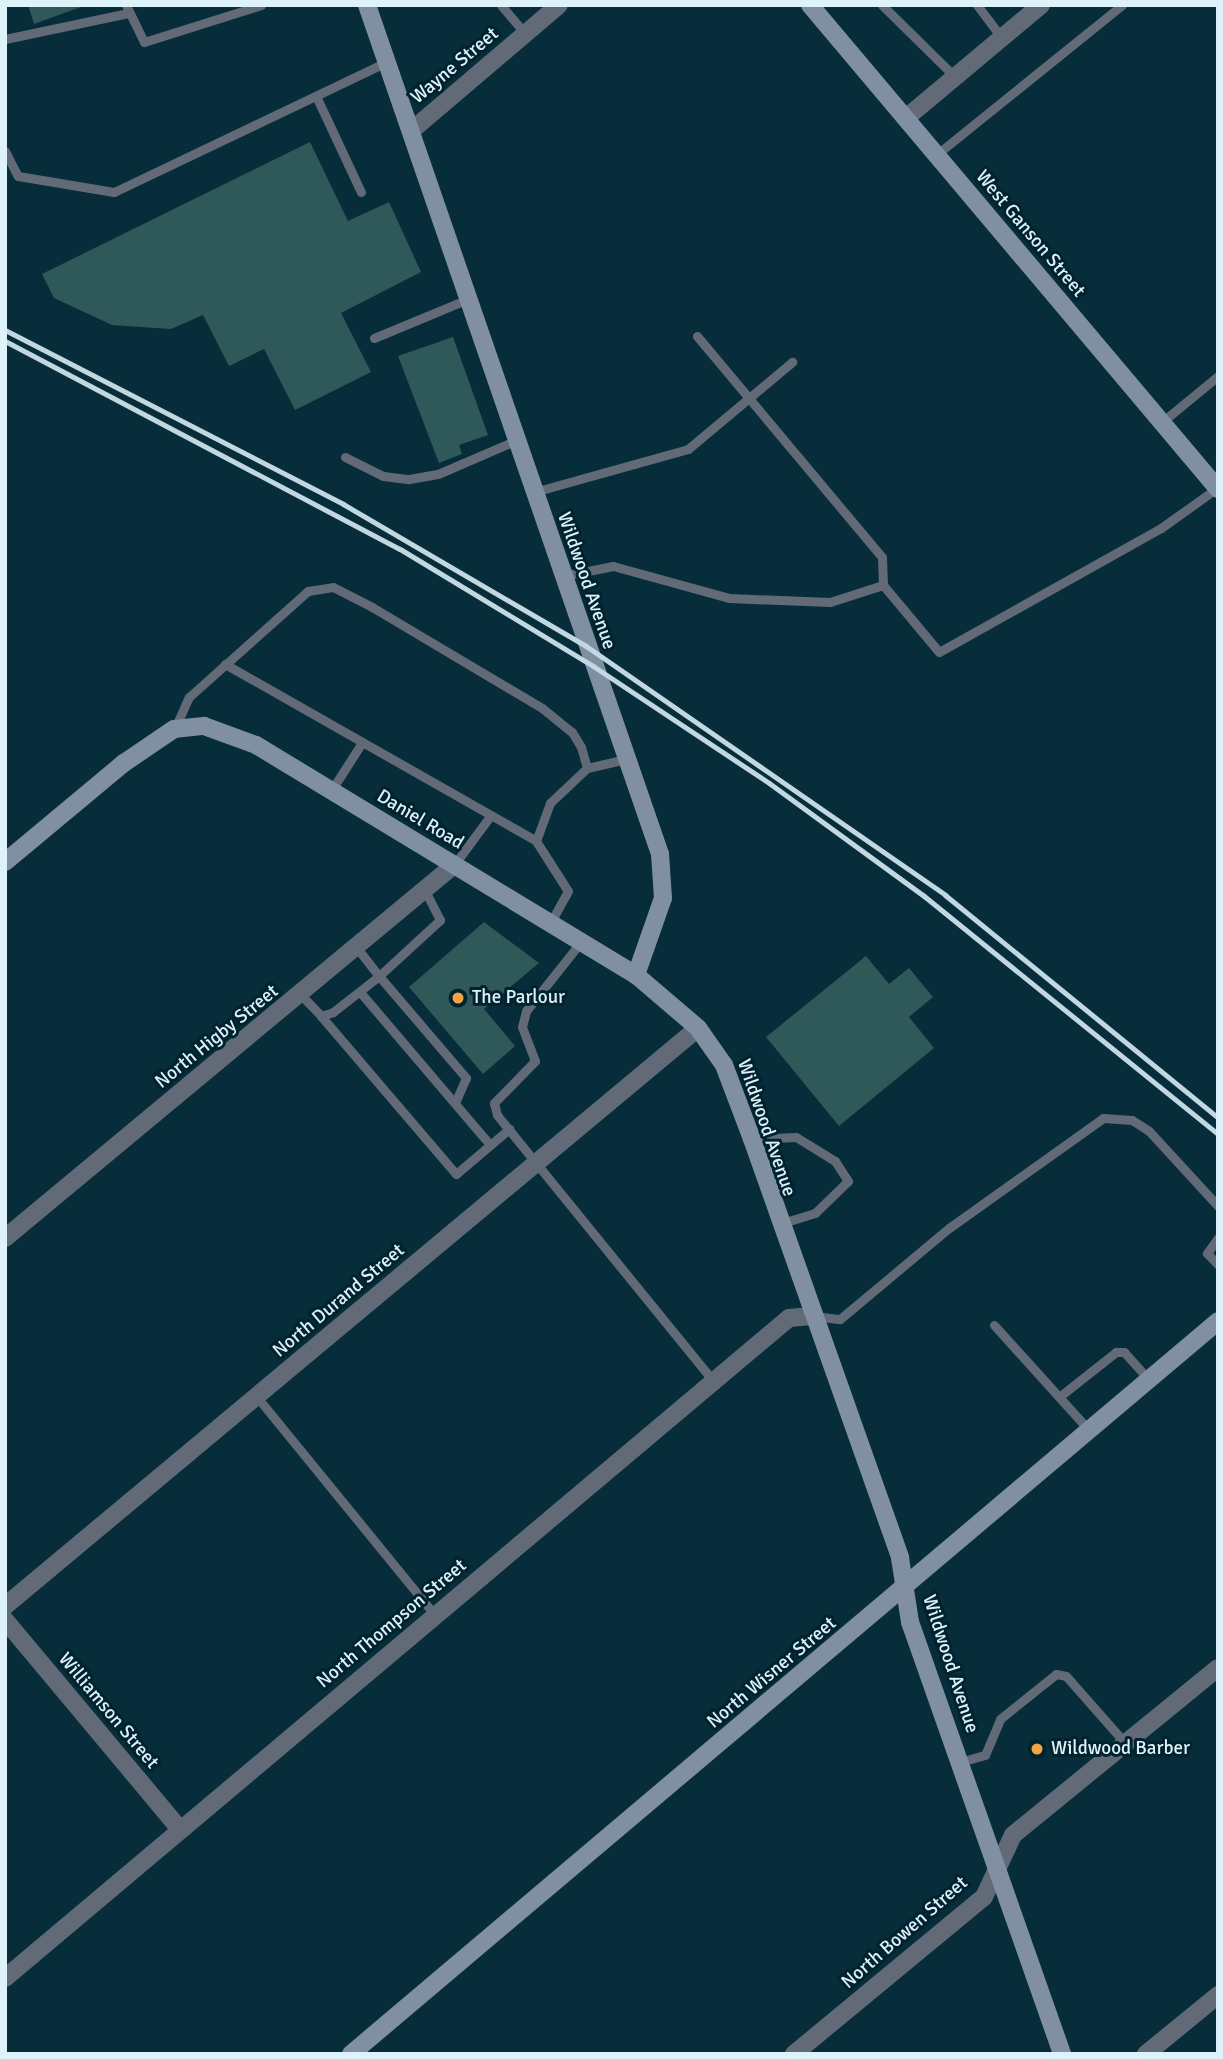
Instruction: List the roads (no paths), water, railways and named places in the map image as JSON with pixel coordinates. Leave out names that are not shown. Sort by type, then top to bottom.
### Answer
[{"type":"street","name":"Wildwood Avenue","points":[[367,5],[660,853],[662,887],[636,975],[698,1028],[724,1065],[751,1139],[777,1224],[900,1558],[910,1622],[999,1866],[1062,2054]]},
{"type":"street","name":"Wayne Street","points":[[411,131],[559,5]]},
{"type":"street","name":"West Ganson Street","points":[[810,5],[1217,489]]},
{"type":"street","points":[[906,118],[1041,5]]},
{"type":"street","name":"Daniel Road","points":[[174,729],[204,726],[229,733],[331,790],[636,975]]},
{"type":"street","points":[[5,862],[174,729]]},
{"type":"street","name":"North Higby Street","points":[[5,1238],[301,995],[454,865]]},
{"type":"street","name":"North Durand Street","points":[[5,1606],[698,1028]]},
{"type":"street","name":"North Thompson Street","points":[[5,1978],[179,1828],[789,1318],[812,1316]]},
{"type":"street","name":"North Wisner Street","points":[[351,2054],[905,1589],[1088,1429],[1218,1321]]},
{"type":"street","name":"Williamson Street","points":[[5,1620],[179,1828]]},
{"type":"street","name":"North Bowen Street","points":[[794,2054],[984,1897],[1013,1835],[1218,1668]]},
{"type":"street","points":[[1146,2054],[1218,1995]]},
{"type":"lane","points":[[5,39],[127,9],[144,42],[261,5]]},
{"type":"lane","points":[[501,5],[525,34]]},
{"type":"lane","points":[[881,5],[955,77]]},
{"type":"lane","points":[[977,5],[1002,38]]},
{"type":"lane","points":[[936,155],[1122,5]]},
{"type":"lane","points":[[5,151],[18,176],[114,192],[386,62]]},
{"type":"lane","points":[[316,96],[361,192]]},
{"type":"lane","points":[[374,338],[468,299]]},
{"type":"lane","points":[[697,336],[882,557],[883,585],[939,652],[1161,528],[1217,489]]},
{"type":"lane","points":[[534,492],[688,449],[792,362]]},
{"type":"lane","points":[[1162,422],[1218,376]]},
{"type":"lane","points":[[345,457],[383,476],[410,479],[438,474],[517,440]]},
{"type":"lane","points":[[563,576],[612,566],[729,598],[830,602],[883,585]]},
{"type":"lane","points":[[174,729],[189,697],[225,664],[307,591],[333,587],[542,708],[572,732],[587,768]]},
{"type":"lane","points":[[225,664],[361,744],[536,841],[568,891],[550,923]]},
{"type":"lane","points":[[331,790],[361,744]]},
{"type":"lane","points":[[536,841],[550,803],[587,768],[626,759]]},
{"type":"lane","points":[[454,865],[491,815]]},
{"type":"lane","points":[[321,1016],[360,992],[440,920],[425,890]]},
{"type":"lane","points":[[580,943],[526,1011],[522,1027],[535,1061],[494,1103],[509,1129],[713,1381]]},
{"type":"lane","points":[[357,948],[466,1078],[455,1103]]},
{"type":"lane","points":[[360,992],[490,1145]]},
{"type":"lane","points":[[301,995],[456,1174],[509,1129]]},
{"type":"lane","points":[[812,1316],[840,1319],[949,1228],[1103,1118],[1132,1120],[1149,1131],[1218,1206]]},
{"type":"lane","points":[[751,1139],[796,1137],[835,1161],[848,1181],[815,1213],[777,1224]]},
{"type":"lane","points":[[1218,1238],[1207,1253],[1218,1265]]},
{"type":"lane","points":[[994,1325],[1088,1429]]},
{"type":"lane","points":[[1059,1397],[1116,1352],[1124,1352],[1148,1379]]},
{"type":"lane","points":[[257,1397],[435,1615]]},
{"type":"lane","points":[[960,1762],[985,1755],[1000,1719],[1056,1674],[1066,1676],[1126,1744]]},
{"type":"railway","points":[[5,330],[343,504],[586,646],[945,895],[1218,1118]]},
{"type":"railway","points":[[5,341],[400,549],[593,666],[769,783],[924,896],[1218,1134]]},
{"type":"place","name":"The Parlour","points":[[458,998]]},
{"type":"place","name":"Wildwood Barber","points":[[1037,1749]]}]
